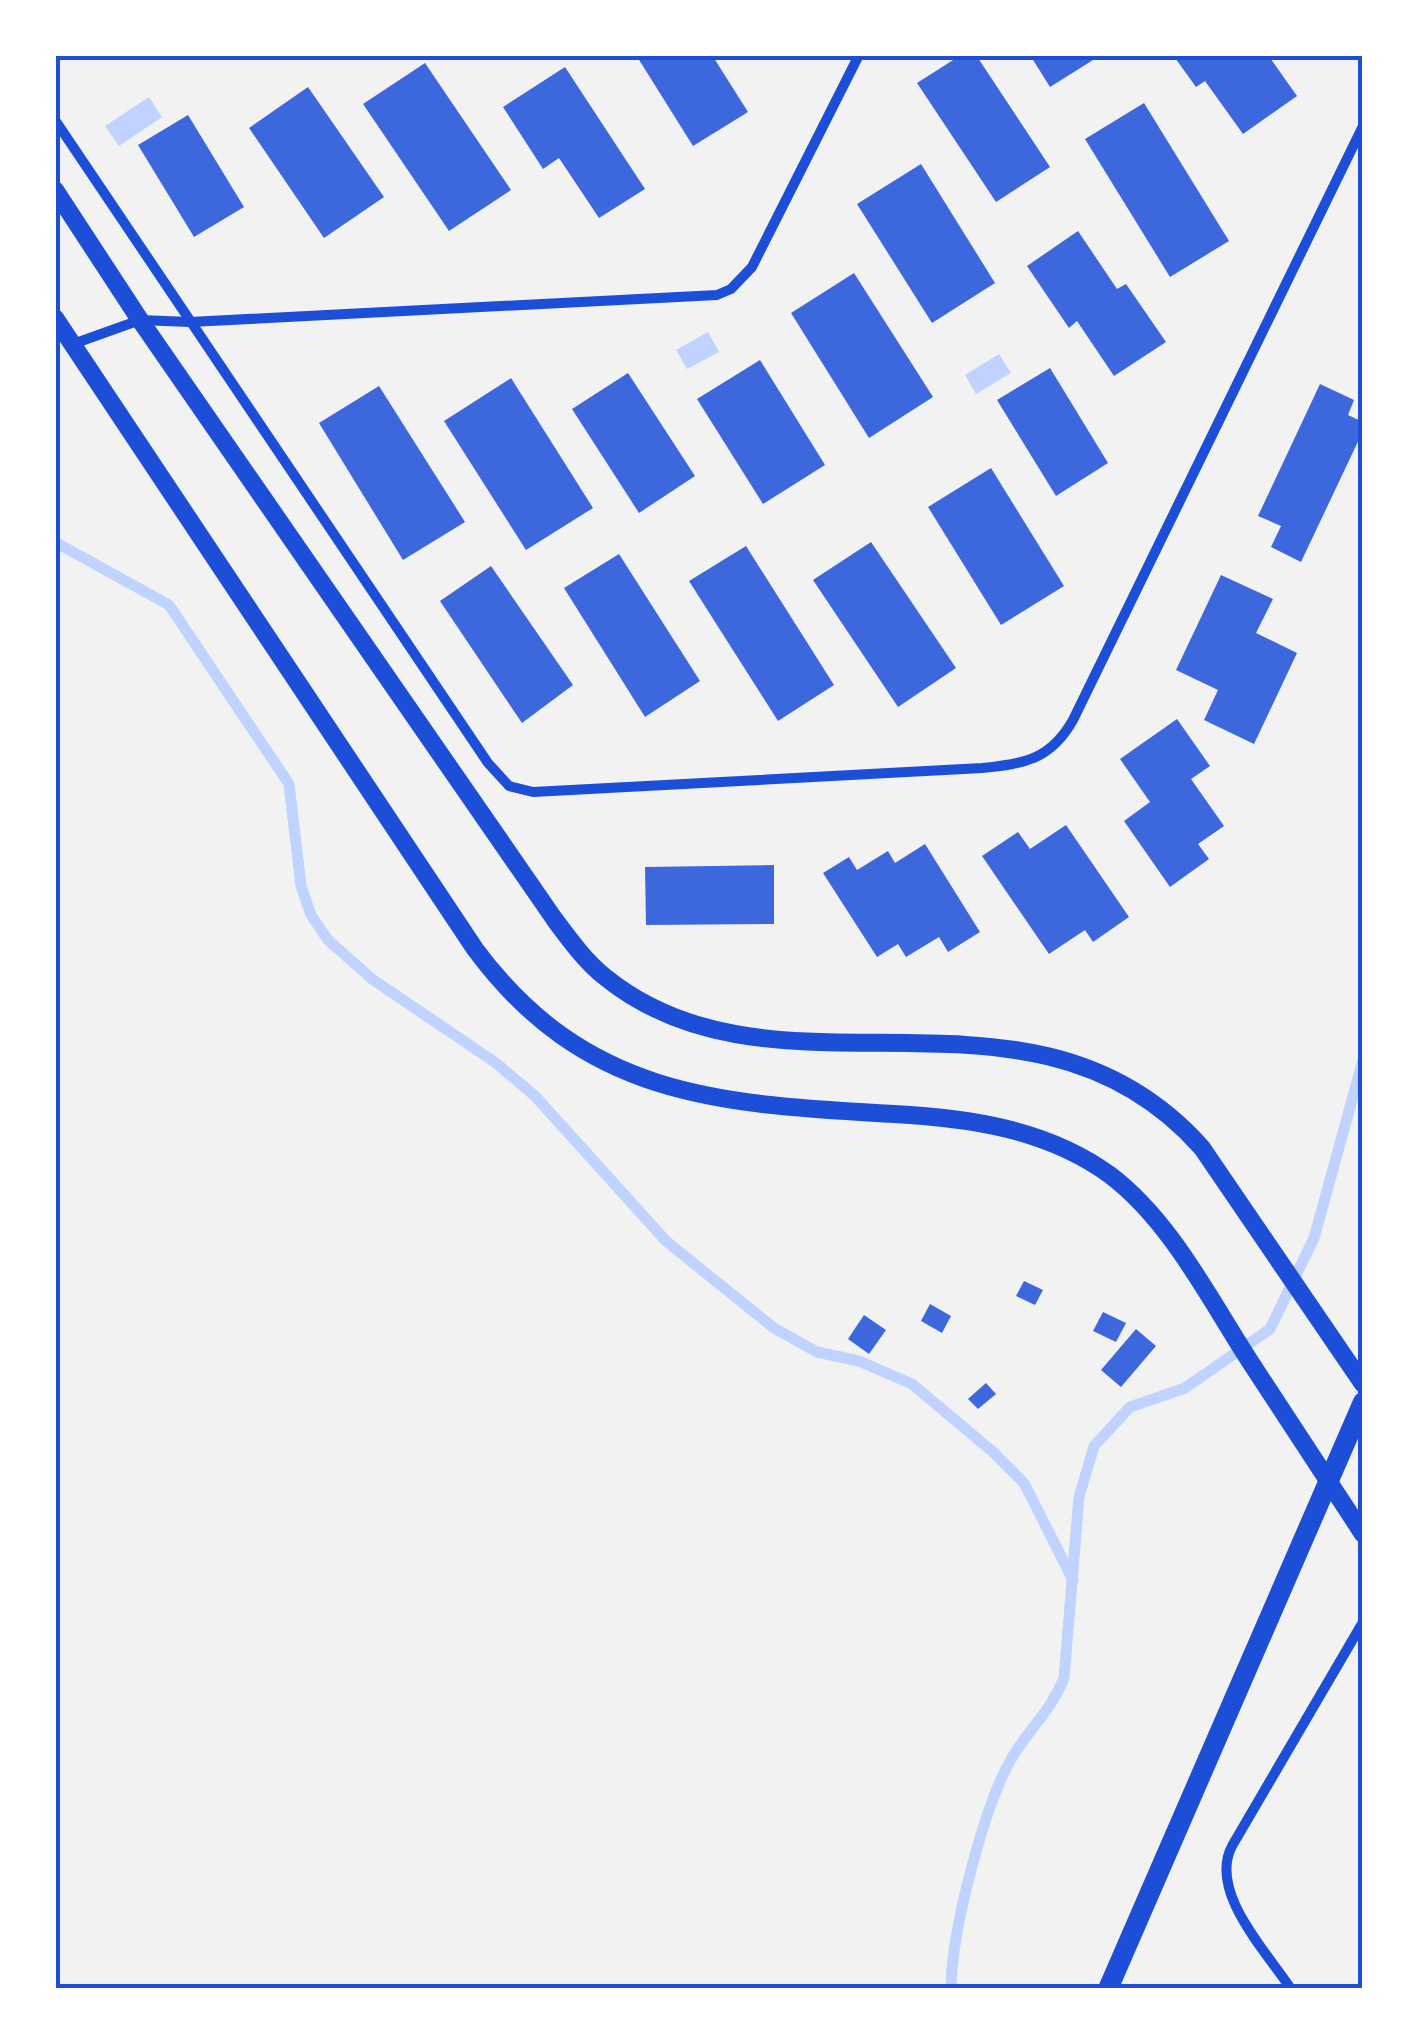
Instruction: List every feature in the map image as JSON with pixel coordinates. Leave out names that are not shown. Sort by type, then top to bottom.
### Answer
[{"type":"main road","points":[[1108,1989],[1363,1402]]},
{"type":"street","points":[[72,344],[140,320],[190,322],[716,295],[743,280],[752,267],[859,55]]},
{"type":"street","points":[[55,120],[488,763],[509,786],[533,792],[1027,763],[1057,744],[1073,720],[1363,126]]},
{"type":"street","points":[[55,190],[140,320],[555,920],[607,979],[664,1012],[729,1032],[1000,1045],[1095,1070],[1176,1119],[1202,1148],[1363,1384]]},
{"type":"street","points":[[55,318],[475,949],[536,1018],[611,1068],[682,1093],[780,1107],[948,1116],[1011,1128],[1109,1174],[1134,1197],[1179,1252],[1363,1534]]},
{"type":"street","points":[[1291,1989],[1233,1900],[1225,1867],[1232,1846],[1363,1622]]},
{"type":"water","points":[[149,97],[162,117],[119,146],[105,126]]},
{"type":"water","points":[[708,332],[719,352],[687,369],[676,350]]},
{"type":"water","points":[[999,354],[1011,373],[976,394],[965,375]]},
{"type":"building","points":[[636,55],[712,55],[748,112],[693,146]]},
{"type":"building","points":[[961,55],[976,55],[1050,167],[996,202],[917,83]]},
{"type":"building","points":[[1030,55],[1101,55],[1050,87]]},
{"type":"building","points":[[1173,55],[1268,55],[1297,96],[1243,134],[1205,81],[1196,87]]},
{"type":"building","points":[[425,63],[511,190],[449,231],[363,104]]},
{"type":"building","points":[[565,67],[645,189],[599,218],[559,158],[543,169],[503,107]]},
{"type":"building","points":[[308,87],[384,197],[324,238],[249,128]]},
{"type":"building","points":[[1144,103],[1229,241],[1170,277],[1085,139]]},
{"type":"building","points":[[188,115],[244,207],[194,237],[138,145]]},
{"type":"building","points":[[921,164],[995,283],[932,323],[857,204]]},
{"type":"building","points":[[1078,231],[1117,289],[1126,284],[1166,342],[1114,376],[1077,321],[1069,328],[1027,266]]},
{"type":"building","points":[[854,273],[933,397],[869,438],[791,313]]},
{"type":"building","points":[[760,360],[825,465],[763,504],[697,399]]},
{"type":"building","points":[[1050,368],[1108,463],[1056,496],[997,400]]},
{"type":"building","points":[[628,373],[695,476],[639,513],[572,409]]},
{"type":"building","points":[[511,378],[593,508],[526,550],[444,421]]},
{"type":"building","points":[[1320,384],[1354,400],[1348,415],[1363,422],[1363,431],[1301,562],[1271,547],[1281,526],[1258,516]]},
{"type":"building","points":[[379,386],[465,522],[403,560],[319,423]]},
{"type":"building","points":[[991,468],[1064,586],[1001,625],[928,507]]},
{"type":"building","points":[[871,542],[956,668],[898,707],[813,580]]},
{"type":"building","points":[[746,546],[834,685],[778,721],[689,581]]},
{"type":"building","points":[[619,554],[700,681],[645,717],[564,588]]},
{"type":"building","points":[[491,566],[573,685],[522,723],[440,601]]},
{"type":"building","points":[[1221,575],[1273,599],[1256,633],[1297,653],[1254,744],[1204,720],[1218,690],[1176,670]]},
{"type":"building","points":[[1177,719],[1210,766],[1191,779],[1224,826],[1198,844],[1209,859],[1170,887],[1124,821],[1150,802],[1120,759]]},
{"type":"building","points":[[1066,825],[1129,917],[1093,942],[1085,930],[1049,954],[982,856],[1018,832],[1030,849]]},
{"type":"building","points":[[925,844],[980,932],[948,952],[939,937],[906,957],[898,944],[877,957],[823,873],[849,857],[857,870],[888,851],[895,863]]},
{"type":"building","points":[[774,865],[774,924],[646,925],[645,867]]},
{"type":"building","points":[[1024,1281],[1043,1290],[1035,1305],[1016,1296]]},
{"type":"building","points":[[930,1304],[951,1316],[942,1333],[921,1321]]},
{"type":"building","points":[[1103,1312],[1126,1323],[1116,1342],[1093,1331]]},
{"type":"building","points":[[864,1315],[886,1330],[869,1354],[848,1339]]},
{"type":"building","points":[[1136,1329],[1156,1346],[1121,1387],[1101,1370]]},
{"type":"building","points":[[986,1383],[996,1394],[978,1409],[968,1399]]},
{"type":"waterway","points":[[55,542],[169,605],[289,784],[301,886],[311,915],[328,940],[372,979],[496,1063],[535,1096],[666,1241],[774,1328],[817,1352],[859,1361],[912,1384],[993,1452],[1024,1483],[1073,1580]]},
{"type":"waterway","points":[[951,1989],[963,1903],[991,1805],[1013,1756],[1064,1678],[1079,1497],[1094,1446],[1130,1407],[1185,1388],[1270,1329],[1314,1238],[1363,1060]]}]
